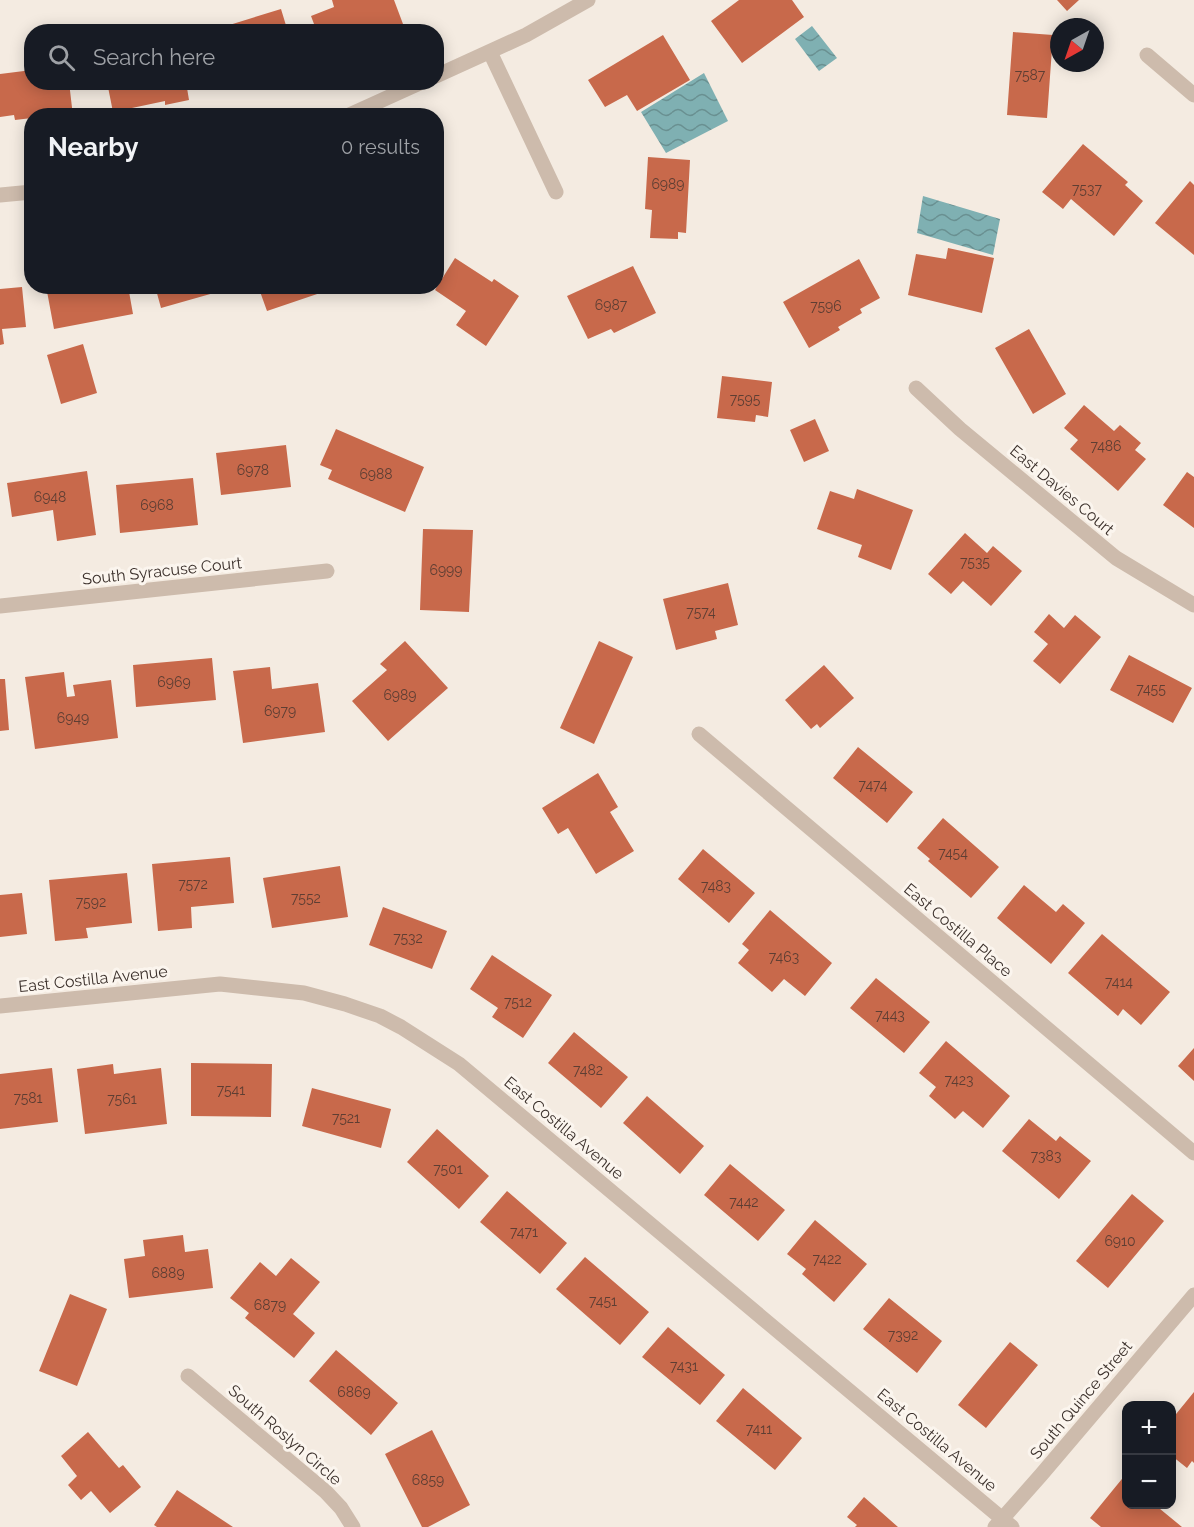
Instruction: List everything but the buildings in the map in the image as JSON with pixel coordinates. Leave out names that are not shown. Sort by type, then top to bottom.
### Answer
[{"type":"street","points":[[444,72],[526,35],[588,0]]},
{"type":"street","points":[[490,52],[556,192]]},
{"type":"street","points":[[1147,55],[1194,95]]},
{"type":"street","points":[[365,108],[404,90]]},
{"type":"street","points":[[0,195],[24,193]]},
{"type":"street","name":"East Davies Court","points":[[916,388],[960,429],[1116,558],[1194,605]]},
{"type":"street","name":"South Syracuse Court","points":[[0,606],[327,571]]},
{"type":"street","name":"East Costilla Place","points":[[699,734],[1194,1153]]},
{"type":"street","name":"East Costilla Avenue","points":[[0,1006],[220,984],[304,993],[380,1016],[459,1065],[1003,1524]]},
{"type":"street","name":"South Quince Street","points":[[1003,1524],[1041,1475],[1194,1295]]},
{"type":"street","name":"South Roslyn Circle","points":[[188,1376],[326,1492],[341,1508],[353,1527]]},
{"type":"water","points":[[812,26],[837,58],[819,71],[795,39]]},
{"type":"water","points":[[704,73],[728,121],[666,153],[641,112]]},
{"type":"water","points":[[923,196],[1000,219],[993,255],[917,233]]}]
